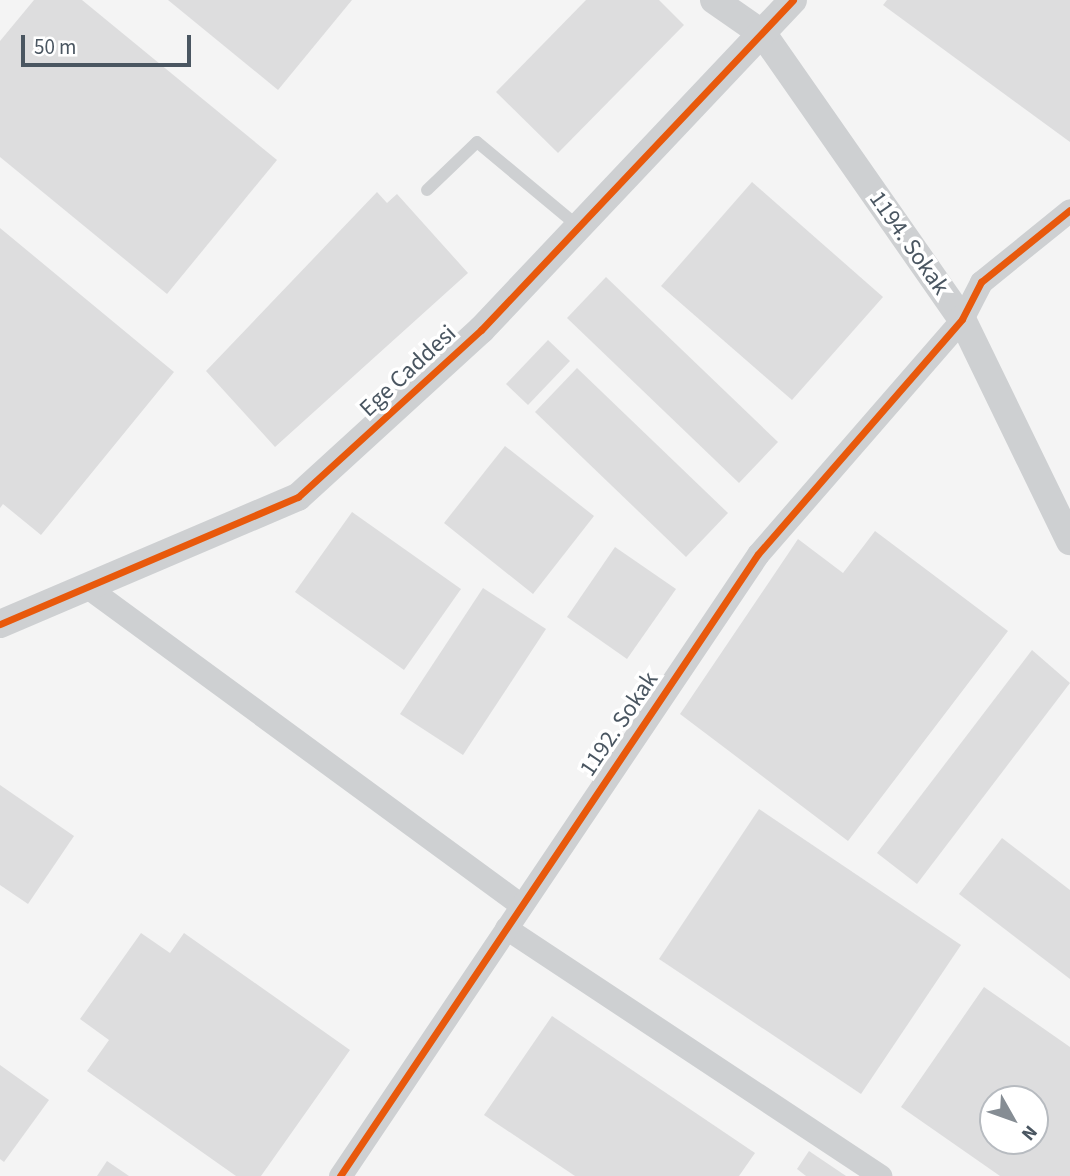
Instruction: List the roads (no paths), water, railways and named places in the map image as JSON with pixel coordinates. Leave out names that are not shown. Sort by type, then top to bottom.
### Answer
[{"type":"street","points":[[714,0],[763,34],[773,0]]},
{"type":"street","name":"Ege Caddesi","points":[[0,624],[90,589],[298,497],[481,330],[793,0]]},
{"type":"street","name":"1194. Sokak","points":[[763,34],[962,319],[1070,541]]},
{"type":"street","name":"1192. Sokak","points":[[340,1176],[758,554],[962,319],[981,282],[1070,210]]},
{"type":"street","points":[[90,589],[521,905]]},
{"type":"street","points":[[506,928],[880,1176]]},
{"type":"lane","points":[[427,190],[477,142],[579,227]]}]
